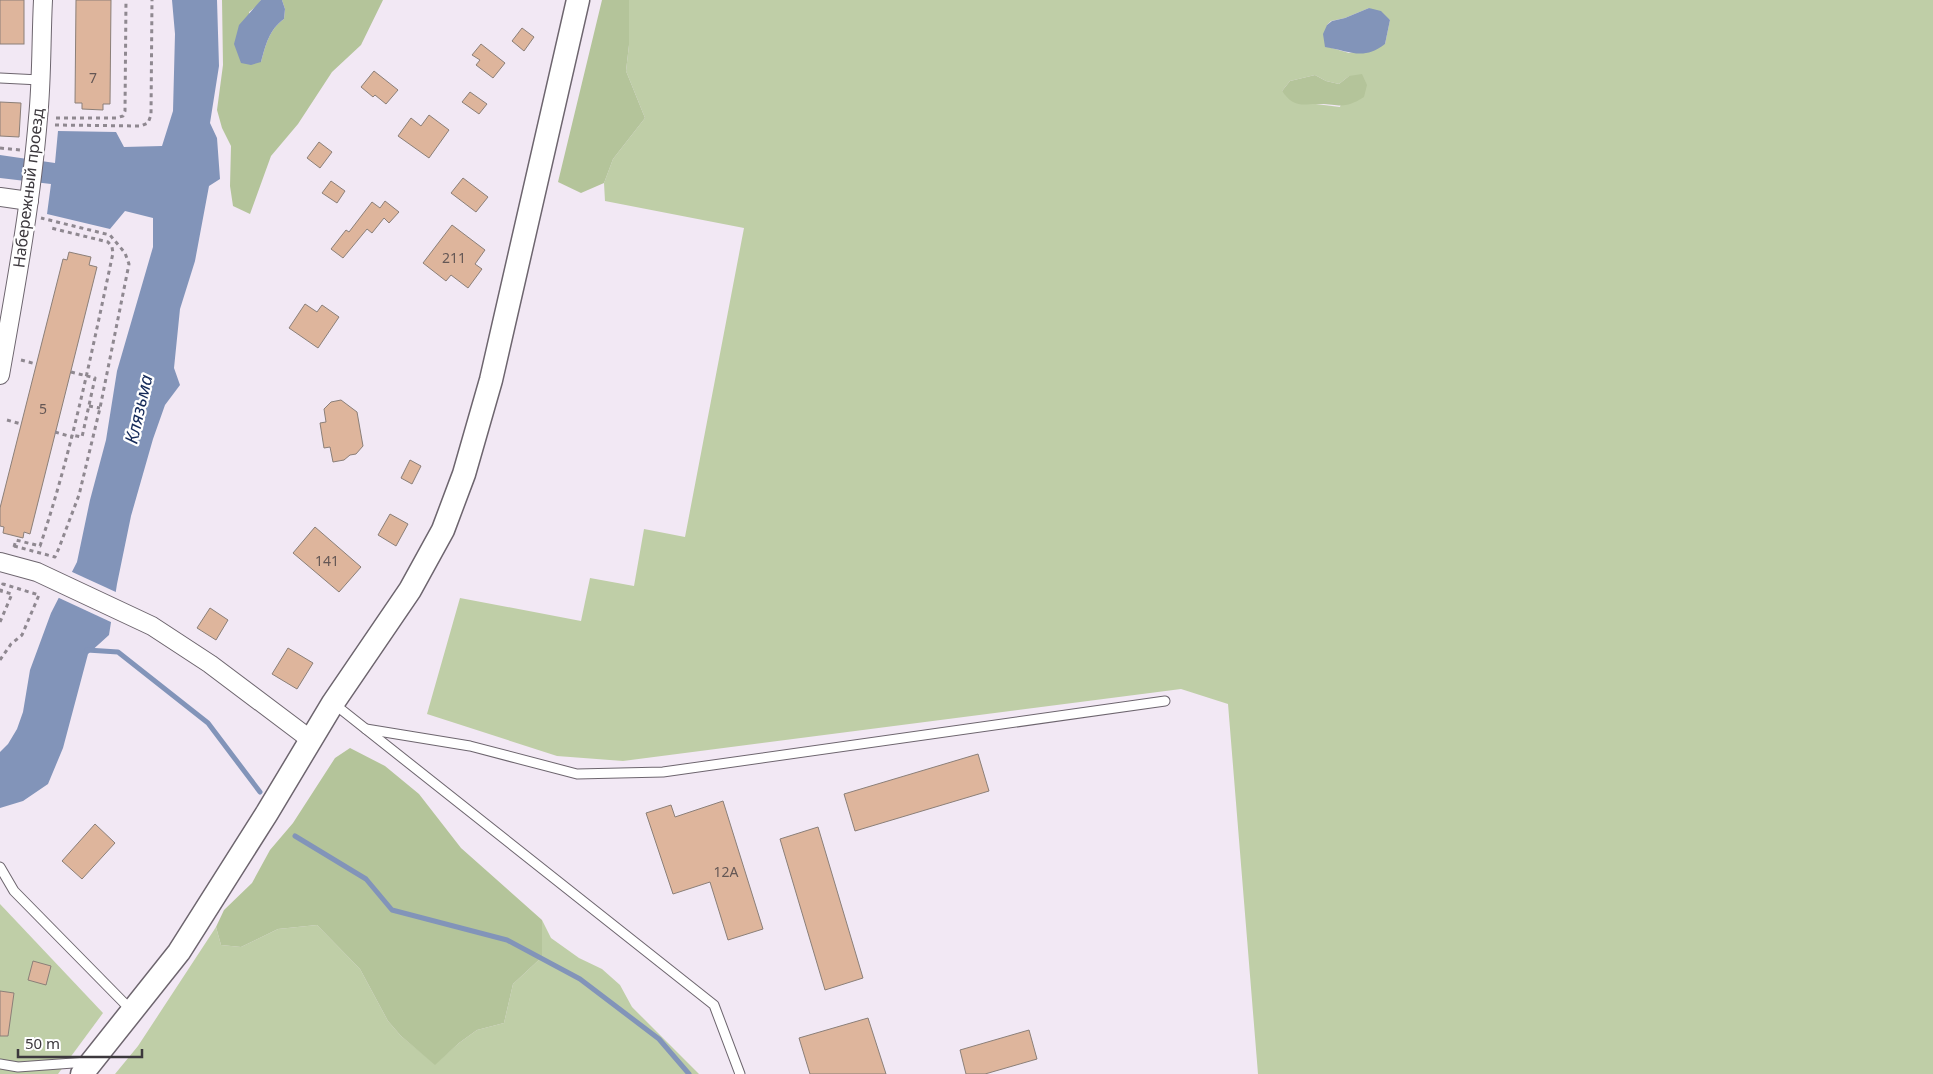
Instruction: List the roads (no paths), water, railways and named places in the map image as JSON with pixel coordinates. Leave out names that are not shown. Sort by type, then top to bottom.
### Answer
[{"type":"street","name":"Набережный проезд","points":[[0,375],[34,156],[40,80],[43,0]]},
{"type":"street","points":[[87,1068],[179,952],[267,813],[333,703],[410,590],[443,530],[464,474],[491,380],[578,0]]},
{"type":"street","points":[[0,197],[28,201]]},
{"type":"street","points":[[6,557],[152,626],[210,664],[311,740]]},
{"type":"lane","points":[[0,78],[40,80]]},
{"type":"lane","points":[[366,729],[470,746],[577,774],[663,772],[1165,701]]},
{"type":"lane","points":[[333,703],[714,1005],[740,1074]]},
{"type":"lane","points":[[0,867],[14,891],[132,1011]]},
{"type":"lane","points":[[0,1064],[18,1067],[87,1068]]},
{"type":"water","name":"Клязьма","points":[[172,0],[217,0],[219,66],[210,123],[217,138],[220,179],[209,186],[195,261],[180,309],[174,368],[180,385],[165,405],[153,439],[131,516],[109,635],[88,654],[63,748],[48,784],[23,801],[0,808],[0,752],[8,744],[17,729],[23,712],[30,670],[51,613],[77,562],[90,500],[106,440],[117,371],[153,247],[153,218],[125,211],[110,229],[47,214],[51,184],[0,178],[0,155],[55,163],[58,131],[116,132],[124,147],[162,146],[173,111],[175,34]]},
{"type":"water","points":[[261,0],[282,0],[285,9],[284,19],[271,33],[261,62],[251,65],[241,63],[234,44],[239,25]]},
{"type":"water","points":[[1369,8],[1381,11],[1390,20],[1385,44],[1370,52],[1363,53],[1325,47],[1323,34],[1327,25],[1332,21]]},
{"type":"waterway","points":[[87,650],[118,652],[208,723],[260,792]]},
{"type":"waterway","points":[[295,836],[366,879],[392,910],[507,940],[580,979],[659,1039],[689,1074]]}]
